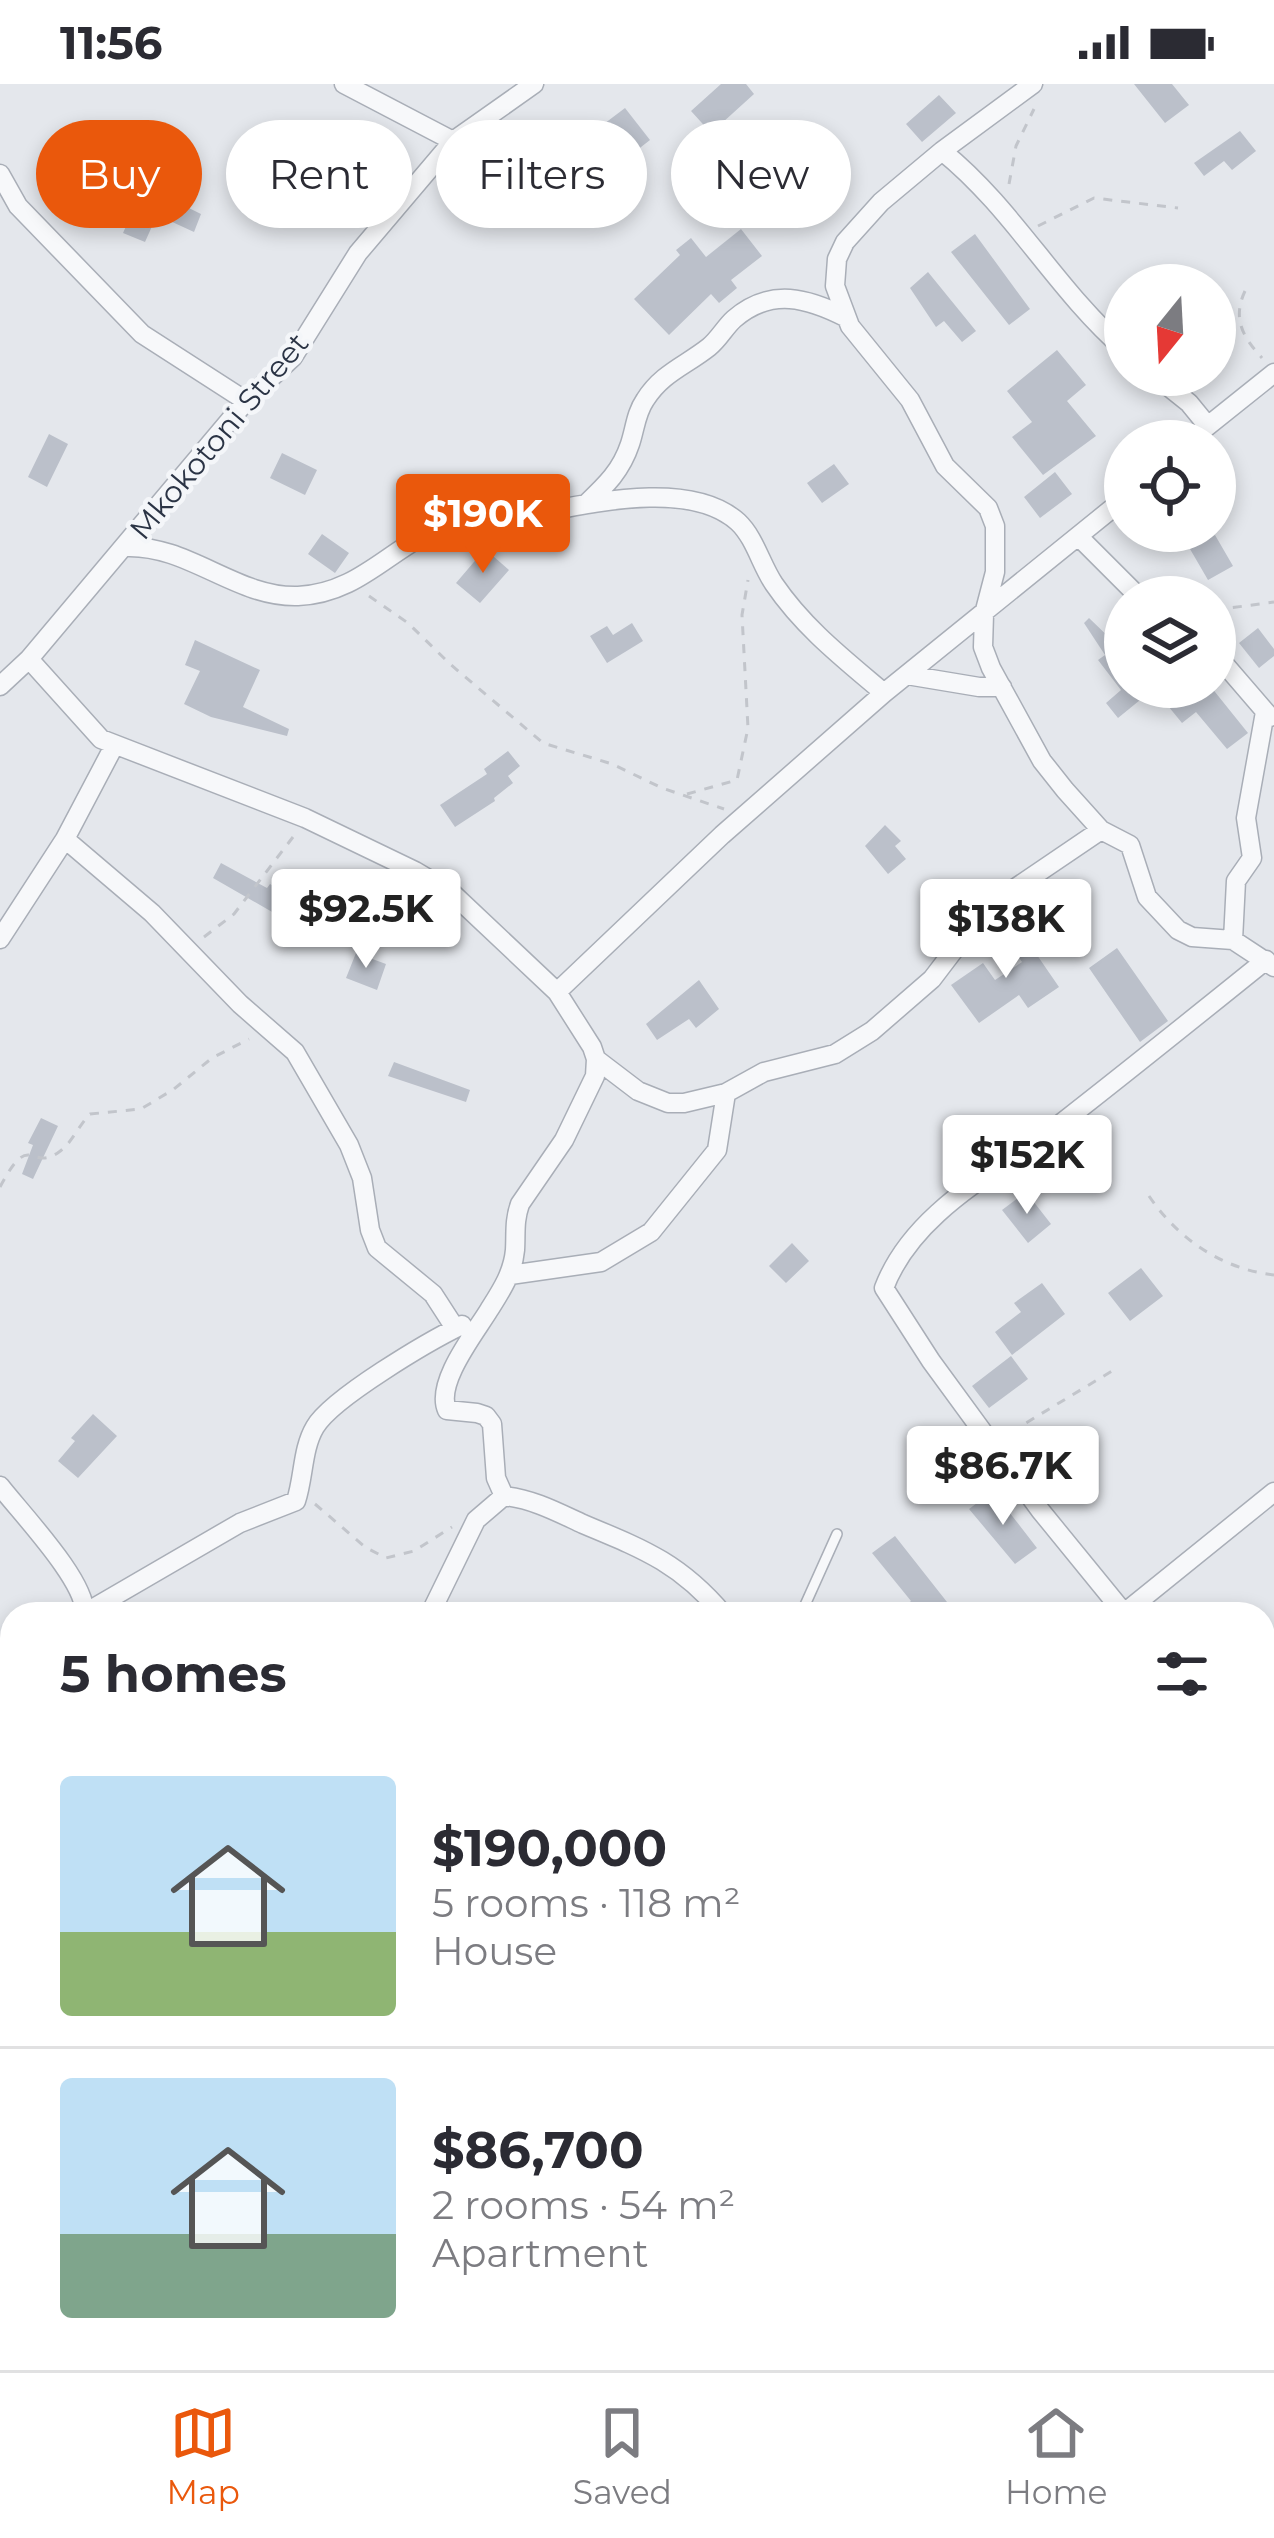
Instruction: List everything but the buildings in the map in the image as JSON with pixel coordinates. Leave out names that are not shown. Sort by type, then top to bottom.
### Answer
[{"type":"street","points":[[344,84],[436,132]]},
{"type":"street","name":"Mkokotoni Street","points":[[483,120],[534,84]]},
{"type":"street","points":[[1037,93],[942,151],[881,202],[845,242],[837,259],[835,286],[863,345],[910,400],[945,466],[988,508],[997,550],[984,614],[983,647],[1042,761],[1101,830],[1134,850],[1147,898],[1178,931],[1192,937],[1233,940],[1270,963],[941,1210],[892,1266],[884,1288],[1040,1510],[1114,1602]]},
{"type":"street","points":[[942,151],[974,176],[1078,306],[1104,330]]},
{"type":"street","name":"Mkokotoni Street","points":[[0,686],[125,547],[246,401],[293,357],[358,254],[436,162]]},
{"type":"street","points":[[0,174],[17,206],[72,257],[142,334],[246,401]]},
{"type":"street","points":[[584,506],[618,471],[639,410],[662,376],[712,345],[732,321],[773,299],[791,297],[847,318]]},
{"type":"street","points":[[1212,420],[1274,374]]},
{"type":"street","points":[[1179,396],[1203,420]]},
{"type":"street","points":[[125,547],[154,548],[269,594],[300,596],[350,585],[424,536],[454,524],[651,497],[696,504],[734,518],[748,533],[793,610],[884,693]]},
{"type":"street","points":[[557,992],[743,817],[884,693],[1104,515]]},
{"type":"street","points":[[1078,536],[1118,576]]},
{"type":"street","points":[[29,658],[88,728],[115,746],[305,818],[452,893],[557,992],[596,1059],[638,1091],[668,1102],[726,1093],[764,1072],[835,1054],[872,1030],[932,979],[986,908],[1101,830]]},
{"type":"street","points":[[908,675],[1002,687]]},
{"type":"street","points":[[1233,940],[1234,888],[1252,858],[1246,818],[1270,716],[1236,677]]},
{"type":"street","points":[[0,939],[65,839],[115,746]]},
{"type":"street","points":[[65,839],[116,880],[266,1030],[295,1052],[350,1145],[377,1248],[434,1294],[455,1328]]},
{"type":"street","points":[[504,1496],[496,1478],[492,1424],[486,1415],[447,1410],[443,1401],[462,1352],[510,1276],[516,1246],[514,1221],[520,1204],[580,1110],[595,1076],[596,1059]]},
{"type":"street","points":[[510,1276],[601,1262],[652,1232],[717,1150],[726,1093]]},
{"type":"street","points":[[104,1602],[240,1523],[296,1501],[310,1439],[323,1417],[427,1341],[488,1312]]},
{"type":"street","points":[[0,1486],[69,1574],[85,1602]]},
{"type":"street","points":[[1137,1602],[1274,1492]]},
{"type":"street","points":[[436,1602],[476,1520],[504,1496]]},
{"type":"street","points":[[504,1496],[535,1502],[656,1554],[714,1602]]},
{"type":"lane","points":[[806,1602],[837,1534]]},
{"type":"path","points":[[1002,207],[1016,146],[1037,93]]},
{"type":"path","points":[[1021,235],[1094,198],[1178,208]]},
{"type":"path","points":[[1246,291],[1239,310],[1240,329],[1274,374]]},
{"type":"path","points":[[684,795],[737,780],[748,728],[742,615],[755,549]]},
{"type":"path","points":[[350,585],[398,615],[543,743],[612,764],[743,817]]},
{"type":"path","points":[[1236,607],[1274,602]]},
{"type":"path","points":[[188,949],[234,914],[305,818]]},
{"type":"path","points":[[0,1187],[16,1159],[58,1153],[93,1112],[141,1108],[212,1058],[266,1030]]},
{"type":"path","points":[[1149,1196],[1164,1216],[1210,1256],[1244,1270],[1274,1275]]},
{"type":"path","points":[[994,1443],[1117,1368]]},
{"type":"path","points":[[296,1501],[319,1506],[365,1547],[386,1558],[403,1556],[448,1528],[476,1520]]}]
